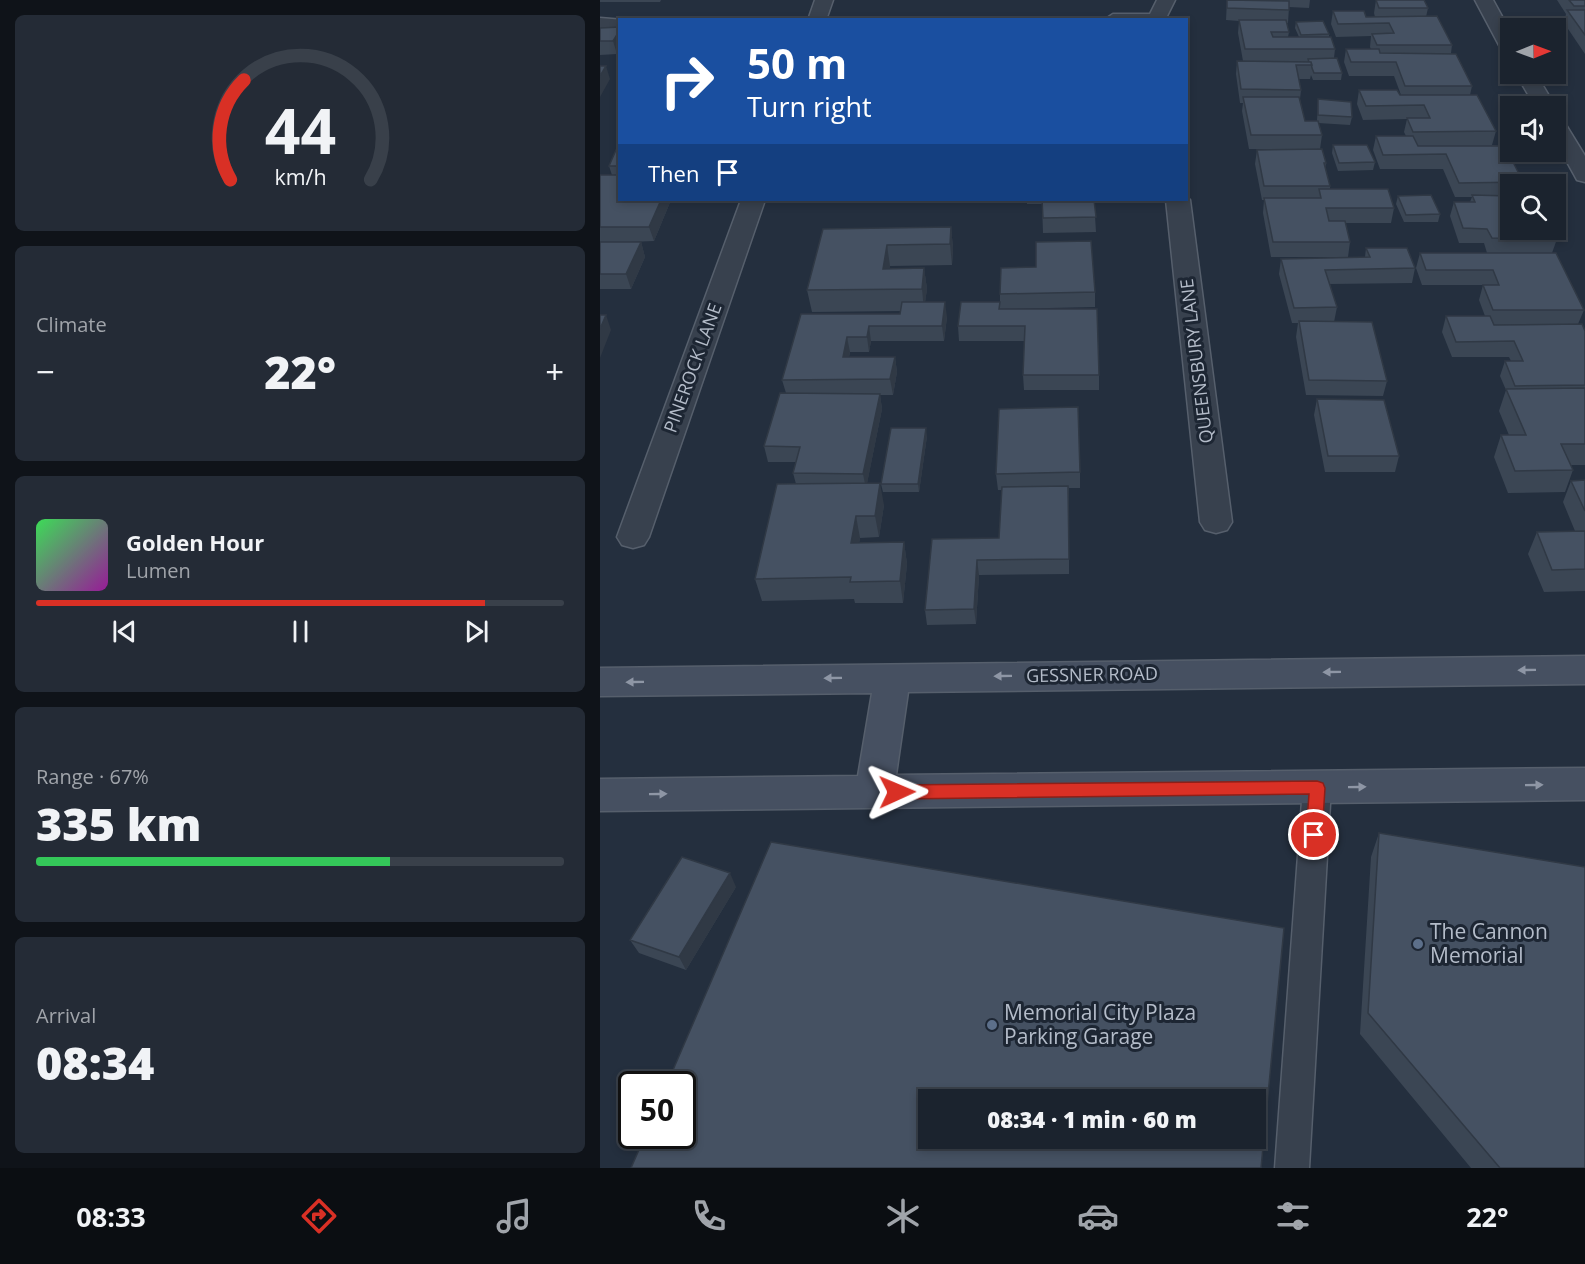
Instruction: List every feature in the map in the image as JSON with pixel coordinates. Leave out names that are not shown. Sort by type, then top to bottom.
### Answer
[{"type":"main road","name":"GESSNER ROAD","points":[[600,682],[1585,670]]},
{"type":"main road","points":[[874,792],[892,677]]},
{"type":"main road","points":[[600,795],[1317,788],[1581,789]]},
{"type":"street","points":[[818,18],[824,0]]},
{"type":"street","points":[[1157,18],[1166,0]]},
{"type":"street","points":[[1484,0],[1500,28]]},
{"type":"street","points":[[600,24],[618,24]]},
{"type":"street","points":[[1566,142],[1585,175]]},
{"type":"street","name":"PINEROCK LANE","points":[[633,537],[753,201]]},
{"type":"street","name":"QUEENSBURY LANE","points":[[1178,201],[1216,522]]},
{"type":"lane","points":[[1293,1168],[1317,788]]},
{"type":"building","points":[[1227,0],[1289,1],[1289,10],[1227,8]]},
{"type":"building","points":[[1376,0],[1424,0],[1428,8],[1379,8]]},
{"type":"building","points":[[1569,0],[1585,0],[1585,6],[1574,6]]},
{"type":"building","points":[[1567,10],[1585,10],[1585,35]]},
{"type":"building","points":[[1333,11],[1364,11],[1366,17],[1437,16],[1452,45],[1377,45],[1372,34],[1394,33],[1389,23],[1338,24]]},
{"type":"building","points":[[1239,20],[1286,20],[1289,32],[1271,32],[1273,37],[1331,37],[1335,49],[1245,49]]},
{"type":"building","points":[[1323,21],[1329,34],[1301,35],[1296,22]]},
{"type":"building","points":[[618,27],[618,33],[613,41],[600,41],[600,28]]},
{"type":"building","points":[[1346,49],[1379,49],[1380,53],[1456,54],[1472,86],[1405,86],[1396,62],[1351,62]]},
{"type":"building","points":[[1337,58],[1342,73],[1314,73],[1308,59]]},
{"type":"building","points":[[1237,61],[1311,62],[1312,65],[1296,65],[1301,90],[1241,89]]},
{"type":"building","points":[[600,66],[606,66],[600,76]]},
{"type":"building","points":[[1359,90],[1397,90],[1400,95],[1477,95],[1496,131],[1413,132],[1407,118],[1430,118],[1424,105],[1366,106]]},
{"type":"building","points":[[1243,97],[1299,97],[1305,121],[1318,121],[1322,135],[1251,135]]},
{"type":"building","points":[[1318,99],[1351,102],[1352,117],[1318,115]]},
{"type":"building","points":[[1376,136],[1413,136],[1418,146],[1500,146],[1500,162],[1513,162],[1519,174],[1500,174],[1500,182],[1459,183],[1446,154],[1383,155]]},
{"type":"building","points":[[1333,145],[1367,145],[1375,162],[1339,163]]},
{"type":"building","points":[[1322,149],[1330,186],[1264,186],[1257,150]]},
{"type":"building","points":[[616,150],[618,150],[618,166],[609,166]]},
{"type":"building","points":[[600,175],[618,175],[618,201],[661,201],[649,227],[600,227]]},
{"type":"building","points":[[1319,189],[1388,189],[1394,208],[1326,208],[1329,221],[1345,221],[1350,242],[1273,242],[1264,198],[1321,198]]},
{"type":"building","points":[[1431,195],[1440,214],[1406,215],[1398,196]]},
{"type":"building","points":[[1472,195],[1500,196],[1500,238],[1492,238],[1487,229],[1463,228],[1454,202],[1475,202]]},
{"type":"building","points":[[1042,201],[1094,201],[1096,217],[1043,218]]},
{"type":"building","points":[[951,227],[950,244],[887,245],[883,269],[924,268],[922,289],[807,290],[823,229]]},
{"type":"building","points":[[1091,241],[1095,292],[1000,294],[1001,268],[1036,267],[1036,242]]},
{"type":"building","points":[[600,242],[641,242],[626,274],[600,274]]},
{"type":"building","points":[[1366,248],[1407,248],[1415,268],[1325,270],[1337,307],[1294,308],[1281,259],[1370,257]]},
{"type":"building","points":[[1420,253],[1556,253],[1584,310],[1493,310],[1483,285],[1499,285],[1493,270],[1426,270]]},
{"type":"building","points":[[902,302],[945,302],[942,326],[869,326],[867,337],[847,337],[843,357],[895,357],[890,379],[782,380],[801,314],[900,314]]},
{"type":"building","points":[[961,302],[1000,302],[999,309],[1097,309],[1099,375],[1023,375],[1025,326],[958,326]]},
{"type":"building","points":[[600,315],[606,315],[600,329]]},
{"type":"building","points":[[1446,316],[1490,316],[1494,325],[1582,324],[1585,331],[1585,385],[1515,386],[1505,361],[1523,361],[1514,341],[1456,342]]},
{"type":"building","points":[[1299,321],[1372,322],[1387,381],[1309,380]]},
{"type":"building","points":[[1585,388],[1585,444],[1561,444],[1573,470],[1515,471],[1501,435],[1526,435],[1506,389]]},
{"type":"building","points":[[780,393],[880,394],[863,474],[793,473],[800,447],[764,446]]},
{"type":"building","points":[[1317,399],[1384,400],[1399,456],[1328,456]]},
{"type":"building","points":[[1078,407],[1080,472],[996,474],[999,409]]},
{"type":"building","points":[[891,428],[926,428],[918,484],[881,484]]},
{"type":"building","points":[[1585,480],[1585,511],[1571,481]]},
{"type":"building","points":[[880,483],[875,516],[856,516],[851,543],[904,542],[900,581],[850,582],[851,577],[755,579],[777,484]]},
{"type":"building","points":[[1068,486],[1069,559],[977,560],[974,609],[925,610],[932,539],[999,538],[1002,487]]},
{"type":"building","points":[[1585,531],[1585,569],[1552,570],[1537,532]]},
{"type":"building","points":[[1379,833],[1585,867],[1585,1168],[1500,1168],[1368,1013]]},
{"type":"building","name":"Memorial City Plaza Parking Garage","points":[[771,842],[1284,928],[1266,1116],[1266,1089],[918,1089],[918,1149],[1263,1149],[1261,1168],[631,1168],[639,1149],[696,1149],[696,1071],[673,1071]]},
{"type":"building","points":[[682,857],[730,873],[679,957],[630,940]]},
{"type":"place","name":"The Cannon Memorial","points":[[1418,944]]},
{"type":"place","name":"Memorial City Plaza Parking Garage","points":[[992,1025]]},
{"type":"route","points":[[897,792],[1317,788],[1314,835]]}]
